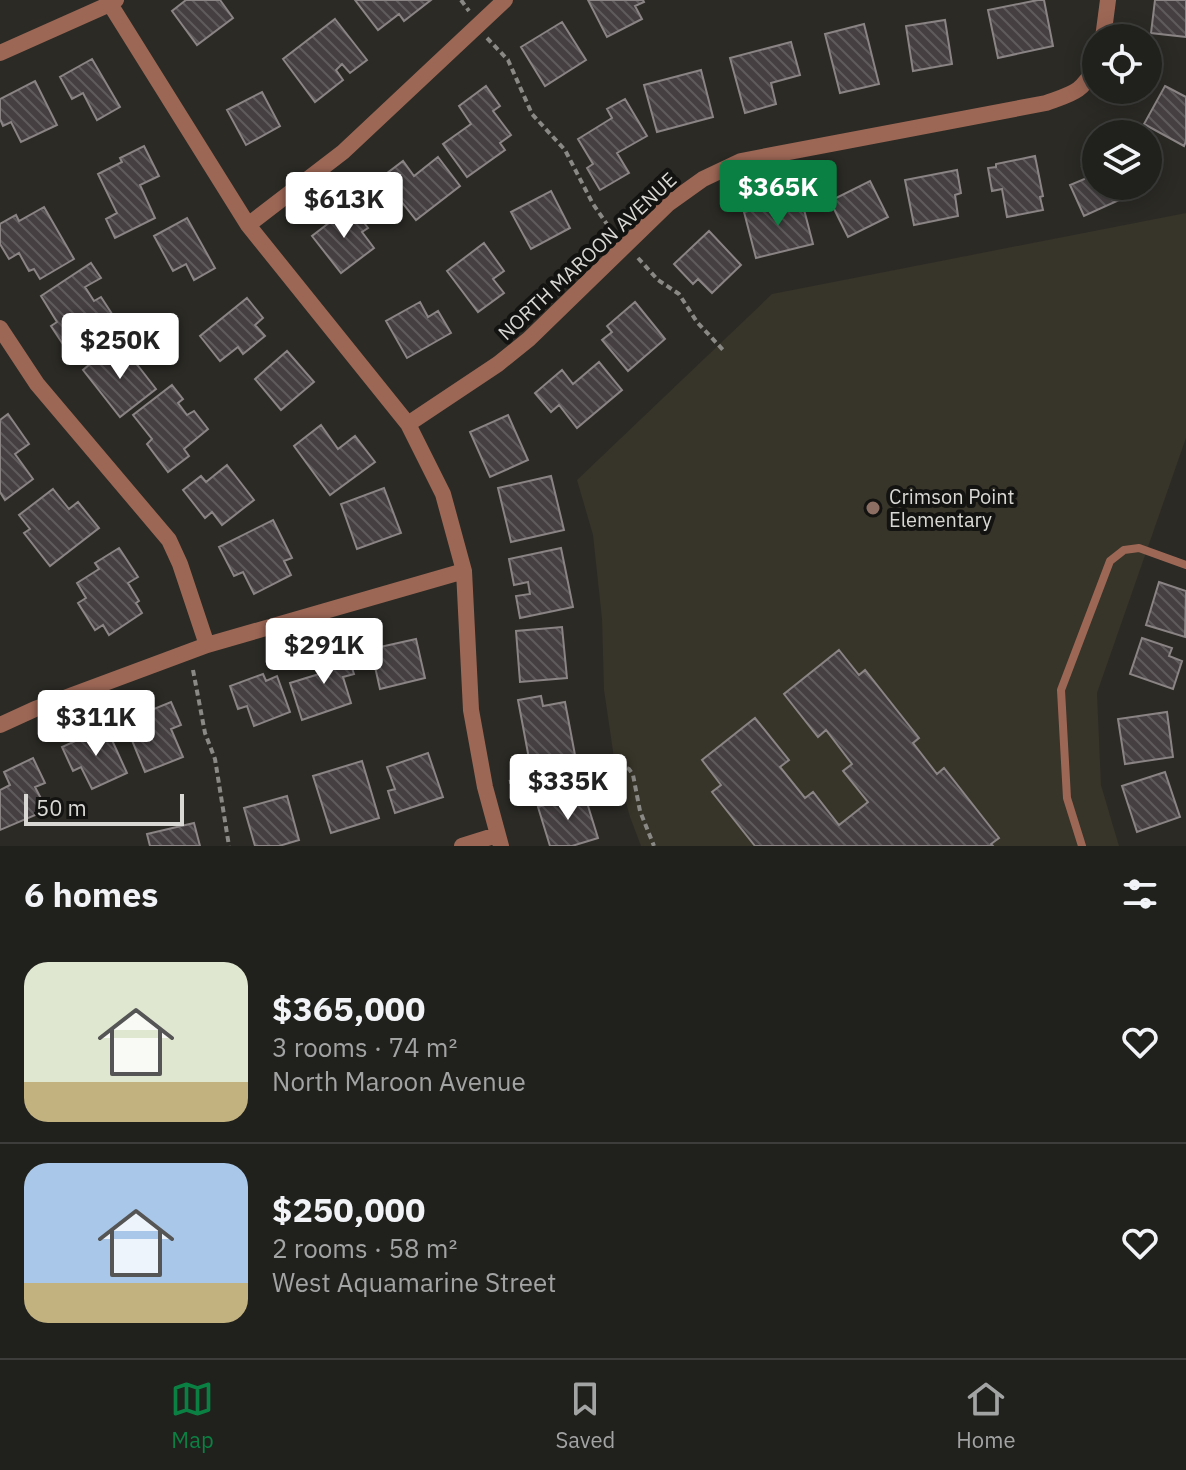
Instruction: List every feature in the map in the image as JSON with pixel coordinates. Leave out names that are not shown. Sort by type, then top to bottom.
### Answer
[{"type":"street","points":[[248,225],[343,152],[505,0]]},
{"type":"street","points":[[1105,24],[1108,0]]},
{"type":"street","points":[[0,53],[113,2],[248,225],[408,424],[443,494],[464,571],[471,710],[499,841],[462,846]]},
{"type":"street","name":"NORTH MAROON AVENUE","points":[[408,424],[498,364],[529,339],[668,204],[703,179],[741,161],[1046,103],[1071,95],[1082,87]]},
{"type":"street","points":[[0,328],[37,384],[169,540],[207,645]]},
{"type":"street","points":[[0,725],[207,645],[464,571]]},
{"type":"lane","points":[[1082,846],[1067,798],[1061,690],[1110,561],[1124,550],[1139,548],[1186,565]]},
{"type":"path","points":[[461,0],[489,40],[508,60],[532,114],[565,150],[593,204],[611,230]]},
{"type":"path","points":[[638,258],[658,280],[679,294],[697,322],[724,351]]},
{"type":"path","points":[[193,670],[205,733],[215,759],[229,846]]},
{"type":"path","points":[[509,782],[620,765],[633,775],[640,811],[654,846]]},
{"type":"shaded area","name":"Crimson Point Elementary","points":[[1186,213],[1186,438],[1097,693],[1101,785],[1119,846],[641,846],[614,758],[604,690],[602,619],[593,535],[577,480],[772,294]]},
{"type":"building","points":[[186,0],[220,0],[233,18],[197,45],[172,11]]},
{"type":"building","points":[[355,0],[431,0],[404,21],[399,14],[378,30]]},
{"type":"building","points":[[588,0],[643,0],[635,6],[642,19],[607,37]]},
{"type":"building","points":[[1044,0],[1053,46],[998,58],[988,10]]},
{"type":"building","points":[[1155,0],[1186,0],[1186,37],[1162,34],[1162,24],[1152,24]]},
{"type":"building","points":[[335,19],[367,60],[350,73],[342,64],[336,70],[343,80],[315,102],[283,59]]},
{"type":"building","points":[[945,20],[952,64],[913,71],[906,26]]},
{"type":"building","points":[[562,22],[586,60],[545,86],[521,47]]},
{"type":"building","points":[[864,24],[879,84],[840,93],[825,34]]},
{"type":"building","points":[[791,42],[800,75],[771,83],[776,104],[745,113],[730,58]]},
{"type":"building","points":[[92,59],[120,107],[97,120],[83,93],[72,99],[60,77]]},
{"type":"building","points":[[701,70],[713,117],[657,132],[644,85]]},
{"type":"building","points":[[35,81],[57,125],[21,142],[11,122],[3,126],[0,99]]},
{"type":"building","points":[[486,86],[500,106],[493,111],[511,135],[500,143],[505,150],[467,177],[443,144],[471,124],[459,106]]},
{"type":"building","points":[[1165,86],[1186,97],[1184,146],[1162,134],[1162,120],[1146,120],[1155,104],[1162,104]]},
{"type":"building","points":[[262,92],[280,126],[246,145],[227,110]]},
{"type":"building","points":[[625,99],[647,136],[617,153],[629,173],[600,190],[587,168],[593,164],[578,139],[612,118],[607,109]]},
{"type":"building","points":[[144,146],[159,176],[140,185],[155,218],[115,238],[106,219],[117,213],[98,174]]},
{"type":"building","points":[[1035,156],[1043,210],[1007,217],[1002,189],[992,191],[988,168]]},
{"type":"building","points":[[438,157],[460,186],[416,220],[382,177],[403,161],[414,176]]},
{"type":"building","points":[[957,170],[961,193],[955,195],[958,216],[914,225],[905,180]]},
{"type":"building","points":[[1082,180],[1082,200],[1119,200],[1084,216],[1070,185]]},
{"type":"building","points":[[870,181],[888,217],[848,237],[830,201]]},
{"type":"building","points":[[551,191],[570,228],[531,249],[511,212]]},
{"type":"building","points":[[801,198],[813,244],[756,258],[744,212]]},
{"type":"building","points":[[351,206],[368,228],[362,232],[374,248],[341,273],[312,236]]},
{"type":"building","points":[[44,207],[74,259],[40,279],[34,269],[29,271],[19,253],[9,259],[0,244],[0,224],[16,215],[19,221]]},
{"type":"building","points":[[187,218],[215,268],[194,280],[186,264],[173,271],[154,236]]},
{"type":"building","points":[[709,231],[741,265],[712,293],[698,279],[693,284],[674,264]]},
{"type":"building","points":[[484,243],[504,271],[493,279],[504,293],[478,312],[447,271]]},
{"type":"building","points":[[91,263],[101,278],[85,287],[94,301],[101,297],[114,317],[88,334],[92,341],[70,355],[51,326],[57,322],[41,296]]},
{"type":"building","points":[[247,298],[263,318],[255,325],[265,336],[243,354],[238,347],[220,361],[200,336]]},
{"type":"building","points":[[420,302],[428,317],[438,311],[451,333],[407,358],[386,321]]},
{"type":"building","points":[[635,302],[665,339],[628,371],[602,340],[612,332],[607,326]]},
{"type":"building","points":[[125,349],[156,389],[120,417],[83,370],[102,354],[108,362]]},
{"type":"building","points":[[287,351],[314,382],[281,410],[255,379]]},
{"type":"building","points":[[599,362],[622,390],[577,428],[559,405],[551,412],[535,393],[562,370],[573,384]]},
{"type":"building","points":[[172,385],[183,399],[178,403],[187,415],[194,411],[208,429],[184,449],[189,456],[168,472],[147,444],[152,439],[133,415]]},
{"type":"building","points":[[8,414],[29,444],[15,454],[33,479],[5,500],[0,492],[0,420]]},
{"type":"building","points":[[508,415],[528,460],[490,477],[470,432]]},
{"type":"building","points":[[321,425],[338,449],[355,436],[375,462],[330,495],[294,446]]},
{"type":"building","points":[[227,465],[254,500],[222,525],[212,512],[205,518],[183,490],[201,476],[206,482]]},
{"type":"building","points":[[551,476],[564,530],[511,542],[498,488]]},
{"type":"building","points":[[384,488],[401,533],[357,549],[341,504]]},
{"type":"building","points":[[53,489],[69,509],[78,502],[99,528],[50,566],[24,533],[30,529],[19,515]]},
{"type":"building","points":[[273,520],[292,558],[284,561],[291,575],[254,594],[243,572],[234,576],[219,547]]},
{"type":"building","points":[[119,548],[138,577],[128,583],[142,613],[109,635],[103,625],[95,630],[78,603],[86,598],[77,583],[99,569],[95,563]]},
{"type":"building","points":[[561,548],[573,607],[520,618],[516,596],[530,594],[528,582],[514,585],[509,559]]},
{"type":"building","points":[[1159,582],[1186,591],[1185,637],[1146,625]]},
{"type":"building","points":[[562,627],[567,678],[520,682],[516,631]]},
{"type":"building","points":[[1142,638],[1172,648],[1169,656],[1182,661],[1173,689],[1130,674]]},
{"type":"building","points":[[416,639],[425,678],[380,689],[371,649]]},
{"type":"building","points":[[346,650],[354,674],[343,677],[351,703],[302,720],[290,683],[319,674],[315,660]]},
{"type":"building","points":[[839,650],[859,675],[865,670],[919,738],[913,743],[937,774],[944,768],[999,838],[991,844],[993,846],[755,846],[712,792],[721,785],[702,760],[755,718],[789,760],[780,767],[805,798],[813,792],[839,825],[868,802],[843,771],[852,764],[826,730],[818,737],[784,694]]},
{"type":"building","points":[[263,674],[266,681],[277,676],[290,712],[254,726],[247,706],[238,709],[230,686]]},
{"type":"building","points":[[541,696],[543,706],[565,702],[575,755],[530,764],[518,700]]},
{"type":"building","points":[[171,702],[181,725],[171,729],[183,757],[145,772],[124,721]]},
{"type":"building","points":[[1167,712],[1173,757],[1125,764],[1118,719]]},
{"type":"building","points":[[106,727],[127,773],[92,789],[81,767],[73,771],[62,747]]},
{"type":"building","points":[[428,753],[443,797],[395,813],[388,791],[395,789],[387,767]]},
{"type":"building","points":[[33,758],[45,783],[35,787],[47,810],[0,830],[0,790],[10,785],[4,772]]},
{"type":"building","points":[[362,761],[379,818],[331,833],[313,776]]},
{"type":"building","points":[[1165,772],[1180,817],[1137,832],[1122,786]]},
{"type":"building","points":[[584,793],[598,838],[572,846],[550,846],[538,807]]},
{"type":"building","points":[[287,796],[299,840],[279,846],[255,846],[244,808]]},
{"type":"building","points":[[194,823],[200,846],[150,846],[147,834]]},
{"type":"place","name":"Crimson Point Elementary","points":[[873,508]]}]
